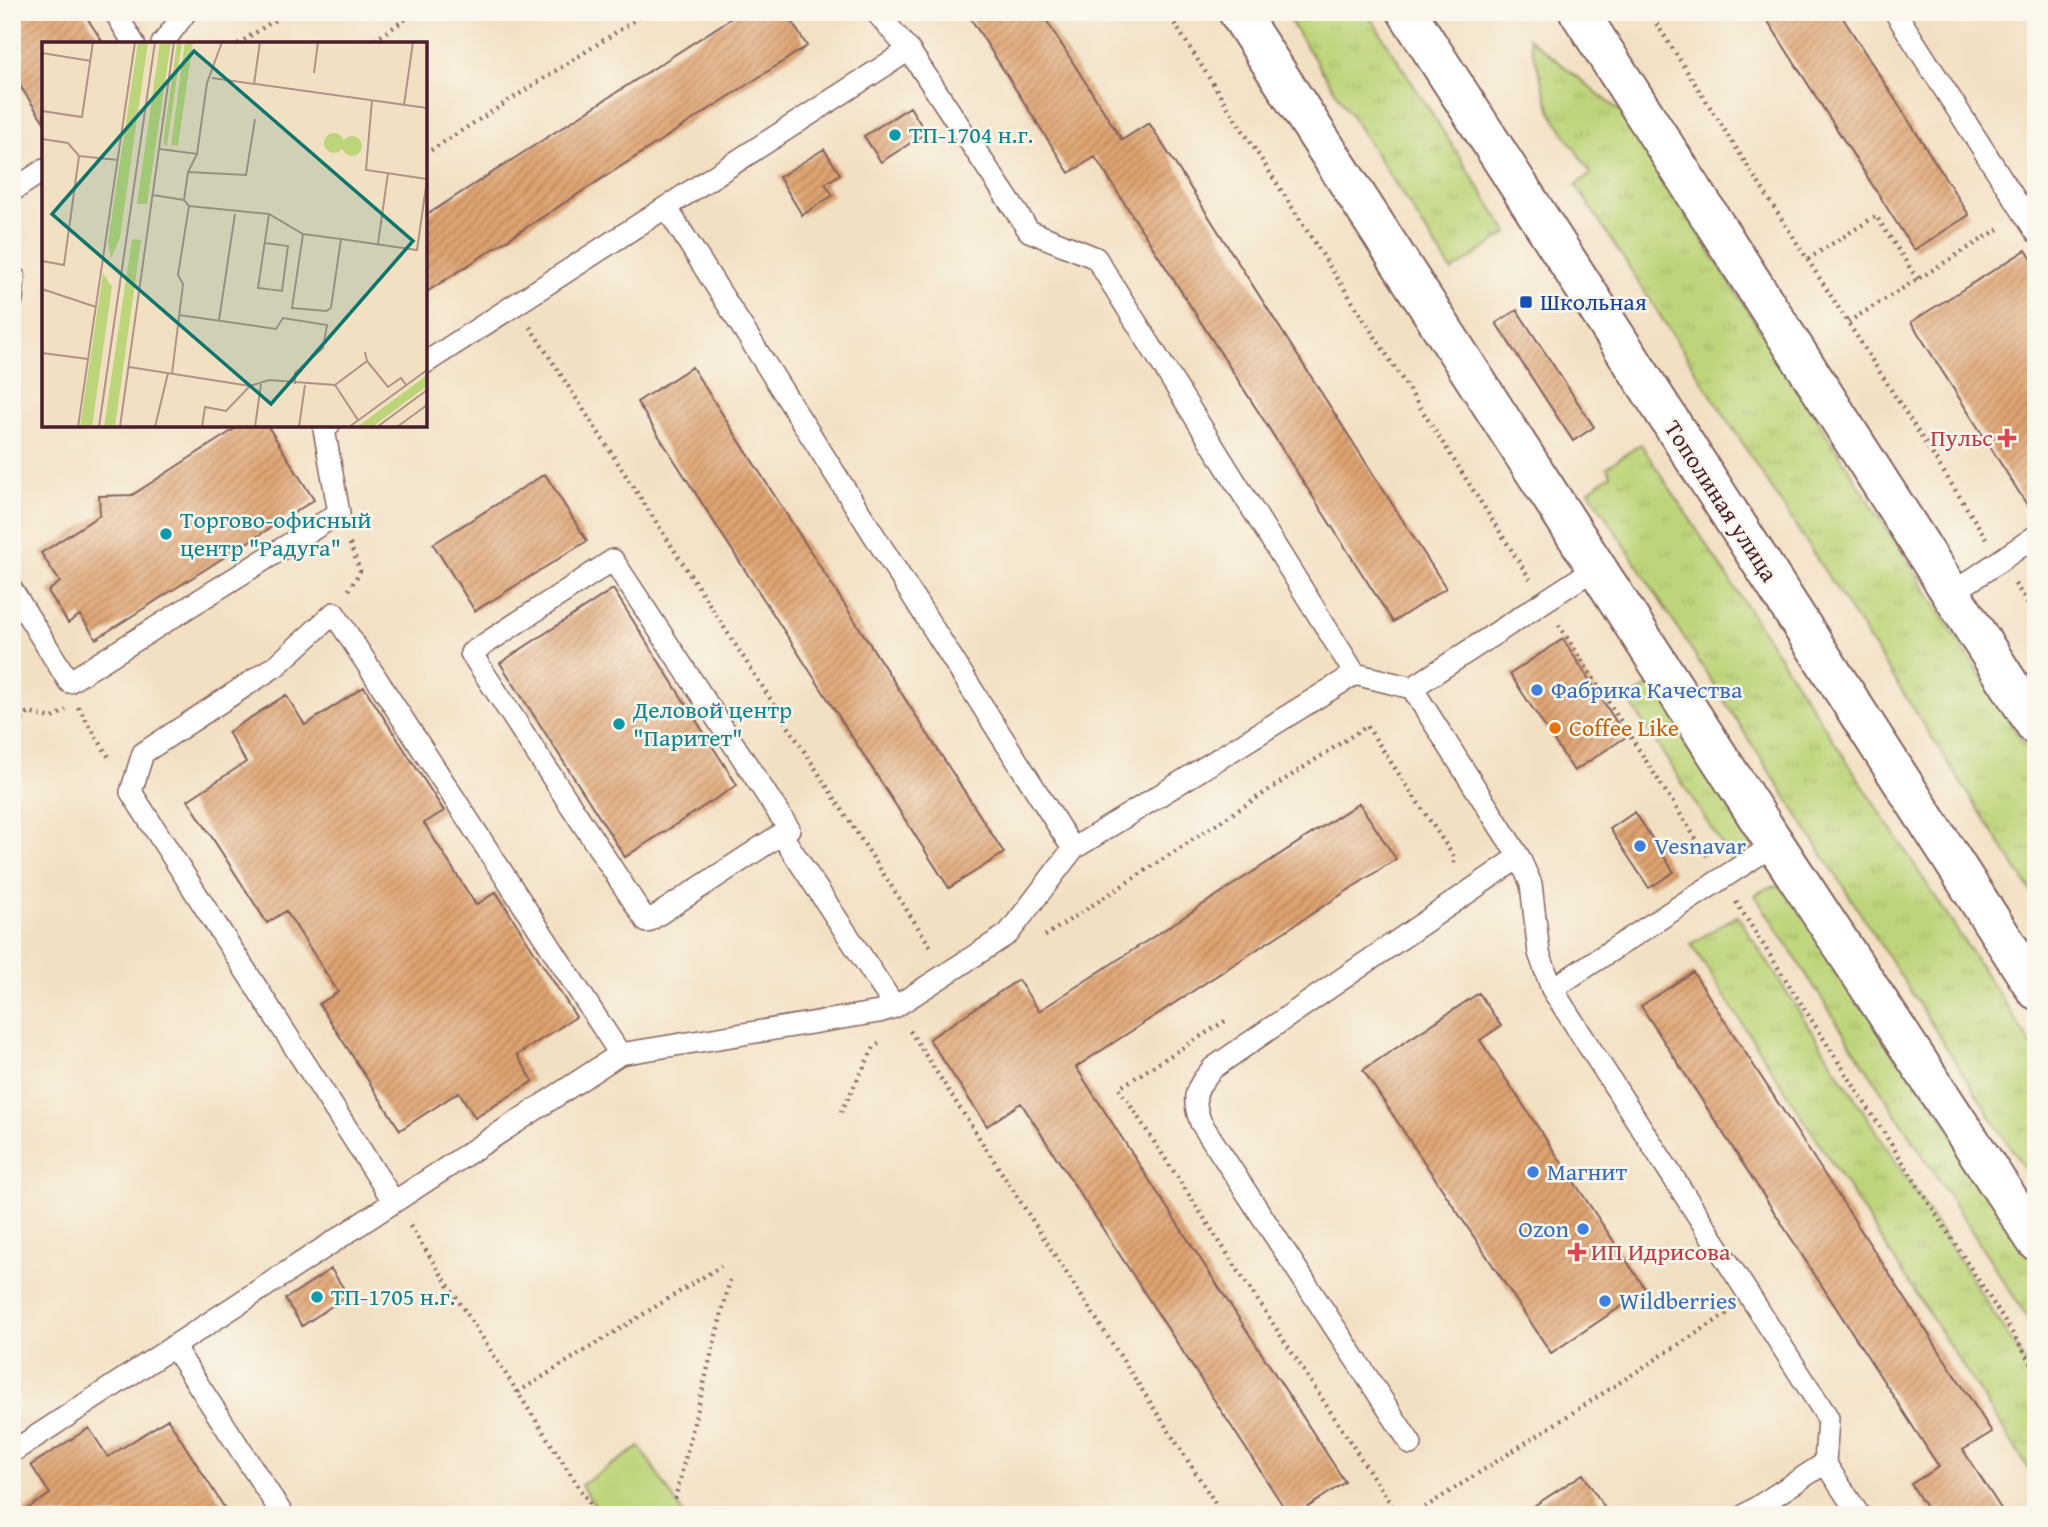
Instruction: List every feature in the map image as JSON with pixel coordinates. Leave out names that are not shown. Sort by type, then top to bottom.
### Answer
[{"type":"street","points":[[1238,12],[1775,844],[2036,1241]]},
{"type":"street","name":"Тополиная улица","points":[[1406,12],[2036,989]]},
{"type":"street","points":[[1578,12],[2036,726]]},
{"type":"lane","points":[[115,12],[133,42]]},
{"type":"lane","points":[[164,42],[186,12]]},
{"type":"lane","points":[[876,12],[909,50],[1029,231],[1096,258],[1355,674],[1412,688],[1519,857],[1531,884],[1539,953],[1552,989],[1828,1418],[1825,1463],[1859,1515]]},
{"type":"lane","points":[[1895,12],[2030,223]]},
{"type":"lane","points":[[427,362],[909,50]]},
{"type":"lane","points":[[12,191],[42,171]]},
{"type":"lane","points":[[666,207],[1073,849]]},
{"type":"lane","points":[[12,275],[12,300]]},
{"type":"lane","points":[[12,590],[69,682],[339,513],[324,429],[326,427]]},
{"type":"lane","points":[[1951,594],[2036,536]]},
{"type":"lane","points":[[613,561],[789,829],[781,834],[647,922],[471,653],[613,561]]},
{"type":"lane","points":[[1412,688],[1597,567]]},
{"type":"lane","points":[[394,1202],[131,792],[144,753],[277,666],[334,613],[620,1054]]},
{"type":"lane","points":[[12,1452],[620,1054],[879,1012],[895,1007],[1008,934],[1073,849],[1355,674]]},
{"type":"lane","points":[[781,834],[895,1007]]},
{"type":"lane","points":[[1552,989],[1775,844]]},
{"type":"lane","points":[[1411,1444],[1201,1123],[1194,1104],[1198,1085],[1213,1068],[1519,857]]},
{"type":"lane","points":[[173,1346],[283,1515]]},
{"type":"lane","points":[[1745,1515],[1825,1463]]},
{"type":"path","points":[[241,42],[287,12]]},
{"type":"path","points":[[372,42],[416,12]]},
{"type":"path","points":[[427,153],[648,12]]},
{"type":"path","points":[[1167,12],[2036,1370]]},
{"type":"path","points":[[1649,12],[2036,615]]},
{"type":"path","points":[[1808,259],[1876,216],[1918,279]]},
{"type":"path","points":[[1848,322],[1918,279],[2030,223]]},
{"type":"path","points":[[516,304],[947,973]]},
{"type":"path","points":[[12,710],[53,718],[76,704],[131,792]]},
{"type":"path","points":[[12,730],[29,713]]},
{"type":"path","points":[[1036,942],[1367,726],[1454,857],[1454,867],[1449,877]]},
{"type":"path","points":[[900,1030],[907,1026],[1223,1515]]},
{"type":"path","points":[[841,1112],[874,1047],[884,1041]]},
{"type":"path","points":[[394,1202],[597,1515]]},
{"type":"path","points":[[517,1392],[721,1266]]},
{"type":"path","points":[[675,1499],[730,1280]]},
{"type":"path","points":[[1413,1515],[1751,1298]]},
{"type":"green space","points":[[1284,12],[1367,12],[1508,233],[1452,271]]},
{"type":"green space","points":[[1529,38],[1622,113],[2036,763],[2036,899],[1576,185],[1591,174],[1551,112]]},
{"type":"green space","points":[[1641,444],[2036,1052],[2036,1187],[1589,490],[1611,475],[1607,467]]},
{"type":"green space","points":[[1661,677],[1753,840],[1749,852],[1735,865],[1628,699]]},
{"type":"green space","points":[[1786,887],[1802,897],[2036,1263],[2036,1331],[1755,895],[1767,888]]},
{"type":"green space","points":[[1737,915],[2036,1379],[2036,1480],[1691,944]]},
{"type":"green space","points":[[640,1447],[684,1515],[601,1515],[581,1485]]},
{"type":"building","points":[[12,12],[83,12],[103,42],[42,42],[42,119],[12,74]]},
{"type":"building","points":[[741,12],[786,12],[807,46],[427,292],[427,215]]},
{"type":"building","points":[[982,12],[1041,12],[1122,140],[1149,123],[1446,588],[1393,622],[1095,157],[1069,173],[971,19]]},
{"type":"building","points":[[1762,12],[1839,12],[1969,215],[1914,250]]},
{"type":"building","name":"ТП-1704 н.г.","points":[[910,107],[926,133],[881,162],[864,136]]},
{"type":"building","points":[[824,149],[840,174],[825,184],[833,195],[802,215],[779,177]]},
{"type":"building","points":[[2026,250],[2036,266],[2036,503],[2029,508],[1911,322]]},
{"type":"building","points":[[1517,310],[1594,427],[1573,441],[1496,323]]},
{"type":"building","points":[[692,367],[1004,853],[949,888],[637,402]]},
{"type":"building","name":"Торгово-офисный центр \"Радуга\"","points":[[238,427],[268,427],[314,500],[96,639],[80,615],[68,623],[48,591],[60,582],[41,553],[100,515],[99,496],[132,495]]},
{"type":"building","points":[[545,474],[587,541],[475,611],[433,544]]},
{"type":"building","name":"Деловой центр \"Паритет\"","points":[[613,589],[737,785],[625,857],[500,663]]},
{"type":"building","points":[[1563,639],[1626,737],[1574,771],[1510,674]]},
{"type":"building","points":[[364,687],[444,811],[424,823],[476,905],[496,892],[576,1017],[517,1055],[533,1081],[475,1118],[459,1092],[400,1130],[319,1004],[338,992],[286,911],[267,923],[188,800],[246,762],[228,732],[286,695],[305,725]]},
{"type":"building","points":[[1359,803],[1396,859],[1076,1067],[1345,1482],[1296,1515],[1289,1515],[1021,1103],[987,1126],[929,1039],[1018,980],[1039,1011]]},
{"type":"building","points":[[1635,812],[1674,872],[1649,888],[1610,829]]},
{"type":"building","points":[[1693,972],[1992,1432],[1963,1450],[2005,1515],[1931,1515],[1911,1484],[1939,1467],[1641,1006]]},
{"type":"building","points":[[1479,993],[1501,1026],[1480,1040],[1646,1290],[1551,1353],[1363,1070]]},
{"type":"building","name":"ТП-1705 н.г.","points":[[331,1269],[348,1295],[302,1326],[285,1299]]},
{"type":"building","points":[[168,1419],[229,1515],[18,1515],[50,1494],[31,1465],[89,1428],[108,1457]]},
{"type":"building","points":[[1583,1474],[1609,1515],[1520,1515]]},
{"type":"place","name":"ТП-1704 н.г.","points":[[895,135]]},
{"type":"place","name":"Школьная","points":[[1526,302]]},
{"type":"place","name":"Пульс","points":[[2007,438]]},
{"type":"place","name":"Торгово-офисный центр \"Радуга\"","points":[[166,534]]},
{"type":"place","name":"Фабрика Качества","points":[[1537,690]]},
{"type":"place","name":"Деловой центр \"Паритет\"","points":[[619,724]]},
{"type":"place","name":"Coffee Like","points":[[1555,728]]},
{"type":"place","name":"Vesnavar","points":[[1640,846]]},
{"type":"place","name":"Магнит","points":[[1533,1172]]},
{"type":"place","name":"Ozon","points":[[1583,1229]]},
{"type":"place","name":"ИП Идрисова","points":[[1577,1252]]},
{"type":"place","name":"ТП-1705 н.г.","points":[[317,1297]]},
{"type":"place","name":"Wildberries","points":[[1605,1301]]}]
